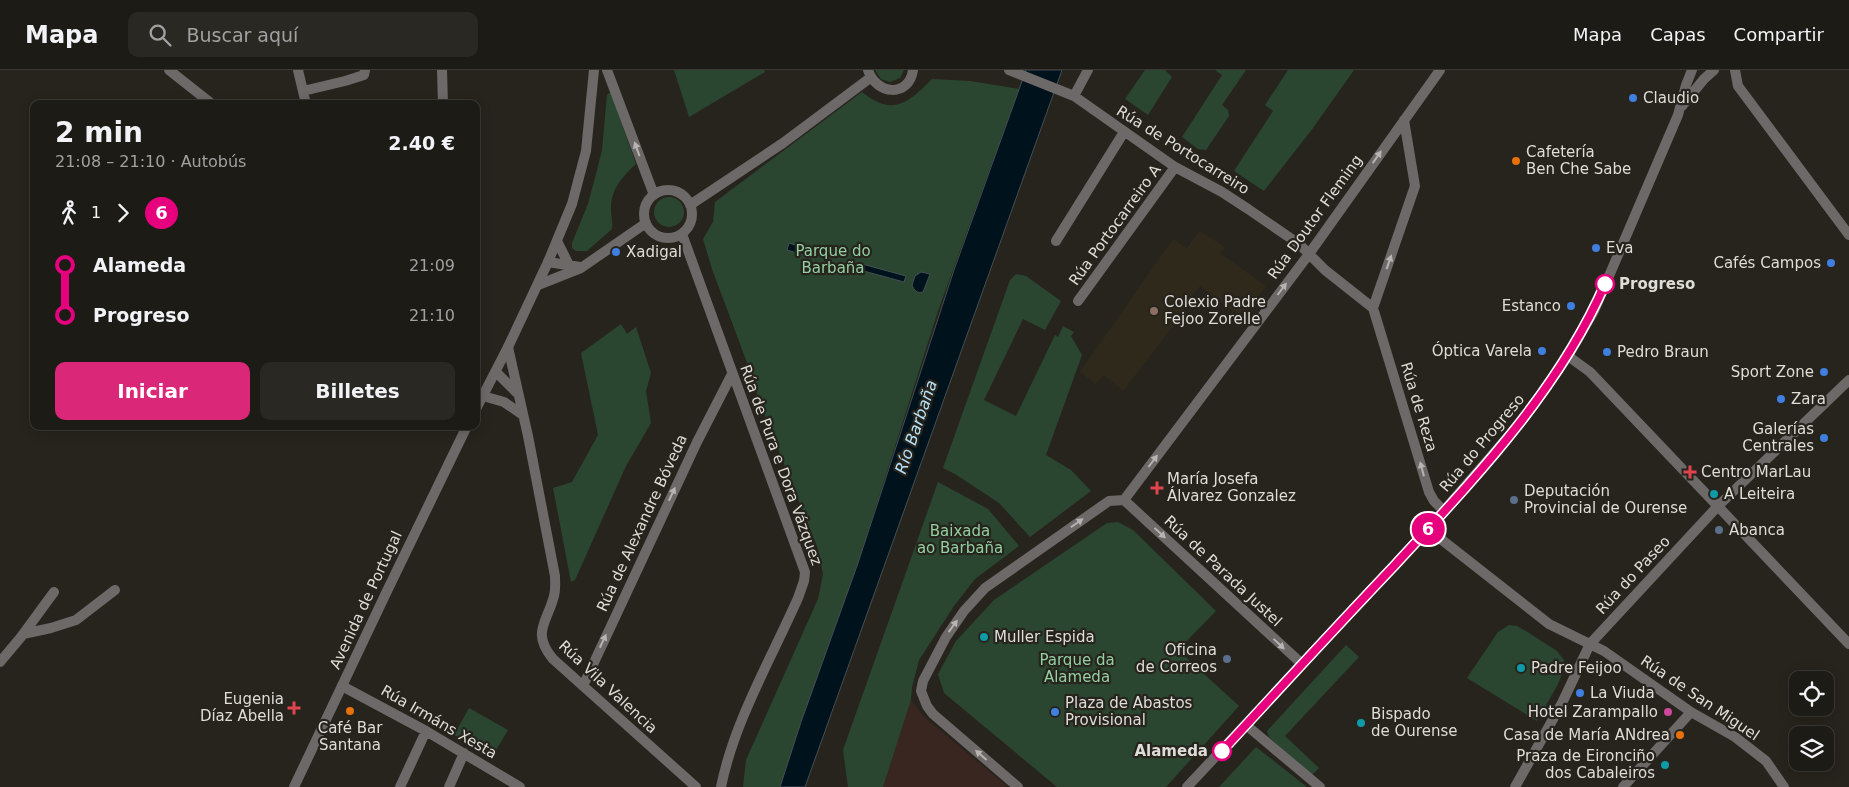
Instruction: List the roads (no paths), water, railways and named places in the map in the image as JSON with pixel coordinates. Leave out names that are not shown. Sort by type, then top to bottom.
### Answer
[{"type":"street","points":[[169,70],[207,100]]},
{"type":"street","points":[[298,70],[305,100]]},
{"type":"street","points":[[303,91],[345,81],[364,74],[365,70]]},
{"type":"street","points":[[442,70],[443,100]]},
{"type":"street","points":[[480,402],[538,285],[572,204],[583,167],[590,120],[594,70]]},
{"type":"street","points":[[599,70],[609,73],[654,195]]},
{"type":"street","points":[[690,205],[783,143],[869,74],[876,85],[884,89],[894,90],[902,87],[909,81],[913,70]]},
{"type":"street","points":[[1074,96],[1088,70]]},
{"type":"street","name":"Rúa Doutor Fleming","points":[[1124,500],[1309,254],[1440,70]]},
{"type":"street","name":"Rúa do Progreso","points":[[1187,787],[1428,529],[1526,417],[1568,356],[1594,310],[1680,109],[1692,70]]},
{"type":"street","name":"Rúa do Progreso","points":[[1680,109],[1704,78],[1714,70]]},
{"type":"street","points":[[1735,70],[1738,86],[1849,235]]},
{"type":"street","name":"Rúa de Portocarreiro","points":[[1012,71],[1074,96],[1175,167],[1222,192],[1248,209],[1299,244],[1309,254]]},
{"type":"street","points":[[1309,254],[1325,270],[1373,308],[1415,186],[1404,120]]},
{"type":"street","points":[[1056,241],[1124,132]]},
{"type":"street","name":"Rúa Portocarreiro A","points":[[1078,301],[1175,167]]},
{"type":"street","points":[[668,190],[675,191],[681,194],[690,205],[691,221],[682,234],[675,237],[661,237],[650,229],[646,223],[645,208],[648,200],[654,195],[668,190]]},
{"type":"street","points":[[538,285],[581,268],[646,223]]},
{"type":"street","name":"Rúa de Pura e Dora Vázquez","points":[[682,234],[805,572],[798,598],[737,731],[721,787]]},
{"type":"street","points":[[557,242],[569,265]]},
{"type":"street","points":[[548,262],[581,268]]},
{"type":"street","name":"Rúa de Reza","points":[[1373,308],[1428,492],[1444,511]]},
{"type":"street","name":"Rúa Vila Valencia","points":[[508,348],[555,576],[554,597],[541,628],[541,636],[547,652],[696,787]]},
{"type":"street","points":[[1568,356],[1590,372],[1849,644]]},
{"type":"street","points":[[496,372],[518,394]]},
{"type":"street","name":"Rúa de Alexandre Bóveda","points":[[583,686],[697,442],[732,374]]},
{"type":"street","name":"Rúa do Paseo","points":[[1516,787],[1562,703],[1590,644],[1717,507],[1849,380]]},
{"type":"street","points":[[483,396],[504,402],[523,415]]},
{"type":"street","name":"Avenida de Portugal","points":[[294,787],[465,430]]},
{"type":"street","points":[[1018,787],[933,714],[927,706],[921,691],[923,680],[946,637],[964,611],[985,588],[1109,501],[1124,500]]},
{"type":"street","name":"Rúa de Parada Justel","points":[[1124,500],[1302,664]]},
{"type":"street","name":"Rúa de San Miguel","points":[[1428,529],[1549,624],[1604,651],[1691,712],[1735,737],[1766,761],[1784,787]]},
{"type":"street","points":[[24,634],[76,620],[116,590]]},
{"type":"street","points":[[0,662],[24,634],[54,592]]},
{"type":"street","name":"Rúa Irmáns Xesta","points":[[342,686],[464,753],[503,783],[520,787]]},
{"type":"street","points":[[1623,787],[1691,712]]},
{"type":"street","points":[[1246,725],[1320,787]]},
{"type":"street","points":[[400,787],[426,731]]},
{"type":"street","points":[[449,787],[464,753]]},
{"type":"water","name":"Río Barbaña","points":[[1026,70],[1062,70],[805,787],[780,787],[801,722],[858,563],[954,270]]},
{"type":"water","points":[[789,243],[813,251],[811,257],[787,250]]},
{"type":"water","points":[[851,261],[906,276],[904,282],[849,267]]},
{"type":"water","points":[[921,272],[930,274],[923,292],[917,292],[912,285],[915,276]]},
{"type":"place","name":"Claudio","points":[[1633,98]]},
{"type":"place","name":"Cafetería Ben Che Sabe","points":[[1516,161]]},
{"type":"place","name":"Eva","points":[[1596,248]]},
{"type":"place","name":"Xadigal","points":[[616,252]]},
{"type":"place","name":"Cafés Campos","points":[[1831,263]]},
{"type":"place","name":"Progreso","points":[[1605,284]]},
{"type":"place","name":"Estanco","points":[[1571,306]]},
{"type":"place","name":"Colexio Padre Fejoo Zorelle","points":[[1154,311]]},
{"type":"place","name":"Óptica Varela","points":[[1542,351]]},
{"type":"place","name":"Pedro Braun","points":[[1607,352]]},
{"type":"place","name":"Sport Zone","points":[[1824,372]]},
{"type":"place","name":"Zara","points":[[1781,399]]},
{"type":"place","name":"Galerías Centrales","points":[[1824,438]]},
{"type":"place","name":"Centro MarLau","points":[[1690,472]]},
{"type":"place","name":"María Josefa Álvarez Gonzalez","points":[[1157,488]]},
{"type":"place","name":"A Leiteira","points":[[1714,494]]},
{"type":"place","name":"Deputación Provincial de Ourense","points":[[1514,500]]},
{"type":"place","name":"Abanca","points":[[1719,530]]},
{"type":"place","name":"Muller Espida","points":[[984,637]]},
{"type":"place","name":"Oficina de Correos","points":[[1227,659]]},
{"type":"place","name":"Padre Feijoo","points":[[1521,668]]},
{"type":"place","name":"La Viuda","points":[[1580,693]]},
{"type":"place","name":"Eugenia Díaz Abella","points":[[294,708]]},
{"type":"place","name":"Café Bar Santana","points":[[350,711]]},
{"type":"place","name":"Plaza de Abastos Provisional","points":[[1055,712]]},
{"type":"place","name":"Hotel Zarampallo","points":[[1668,712]]},
{"type":"place","name":"Bispado de Ourense","points":[[1361,723]]},
{"type":"place","name":"Casa de María ANdrea","points":[[1680,735]]},
{"type":"place","name":"Alameda","points":[[1222,751]]},
{"type":"place","name":"Praza de Eironciño dos Cabaleiros","points":[[1665,765]]},
{"type":"park label","name":"Parque do Barbaña","points":[[833,260]]},
{"type":"park label","name":"Baixada ao Barbaña","points":[[960,540]]},
{"type":"park label","name":"Parque da Alameda","points":[[1077,668]]}]
